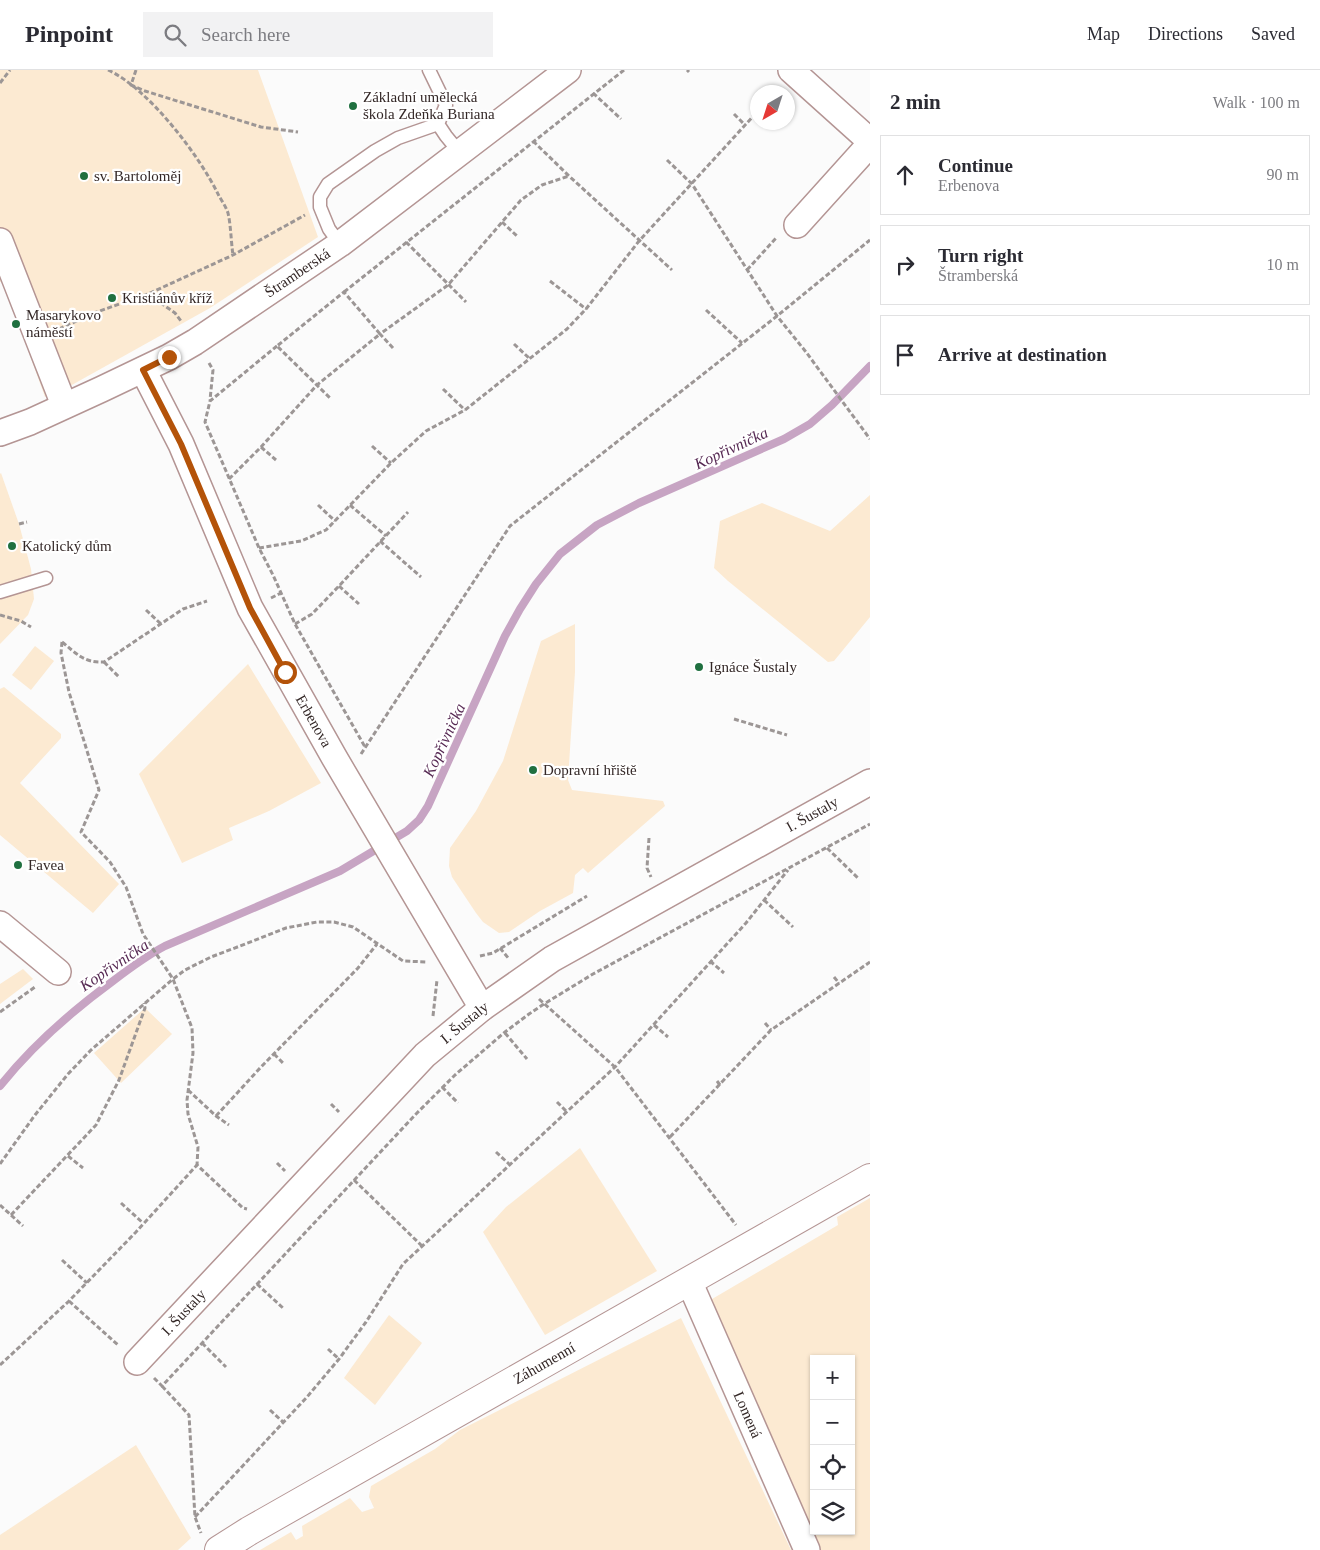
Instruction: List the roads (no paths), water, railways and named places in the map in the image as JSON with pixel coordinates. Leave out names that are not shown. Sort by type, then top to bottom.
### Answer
[{"type":"main road","name":"Záhumenní","points":[[215,1547],[249,1531],[870,1178]]},
{"type":"street","name":"Štramberská","points":[[0,433],[30,422],[143,370],[194,342],[340,244],[568,70]]},
{"type":"street","points":[[792,70],[870,142],[797,225]]},
{"type":"street","points":[[0,242],[64,406]]},
{"type":"street","name":"Erbenova","points":[[143,370],[181,444],[250,608],[289,679],[482,1008]]},
{"type":"street","name":"I. Šustaly","points":[[137,1362],[425,1055],[482,1008],[552,959],[870,782]]},
{"type":"street","points":[[0,924],[58,972]]},
{"type":"street","name":"Lomená","points":[[689,1281],[807,1550]]},
{"type":"lane","points":[[340,244],[328,229],[320,207],[320,197],[334,178],[375,151],[398,138],[438,124],[446,105],[429,70]]},
{"type":"lane","points":[[438,124],[460,153]]},
{"type":"lane","points":[[0,592],[46,578]]},
{"type":"waterway","name":"Kopřivnička","points":[[0,1086],[25,1057],[68,1017],[98,992],[151,954],[165,946],[340,871],[407,831],[419,820],[428,806],[505,636],[536,584],[560,554],[597,525],[639,503],[784,439],[810,424],[832,405],[870,366]]},
{"type":"place","name":"Základní umělecká škola Zdeňka Buriana","points":[[353,106]]},
{"type":"place","name":"sv. Bartoloměj","points":[[84,176]]},
{"type":"place","name":"Kristiánův kříž","points":[[112,298]]},
{"type":"place","name":"Masarykovo náměstí","points":[[16,324]]},
{"type":"place","name":"Katolický dům","points":[[12,546]]},
{"type":"place","name":"Ignáce Šustaly","points":[[699,667]]},
{"type":"place","name":"Dopravní hřiště","points":[[533,770]]},
{"type":"place","name":"Favea","points":[[18,865]]}]
